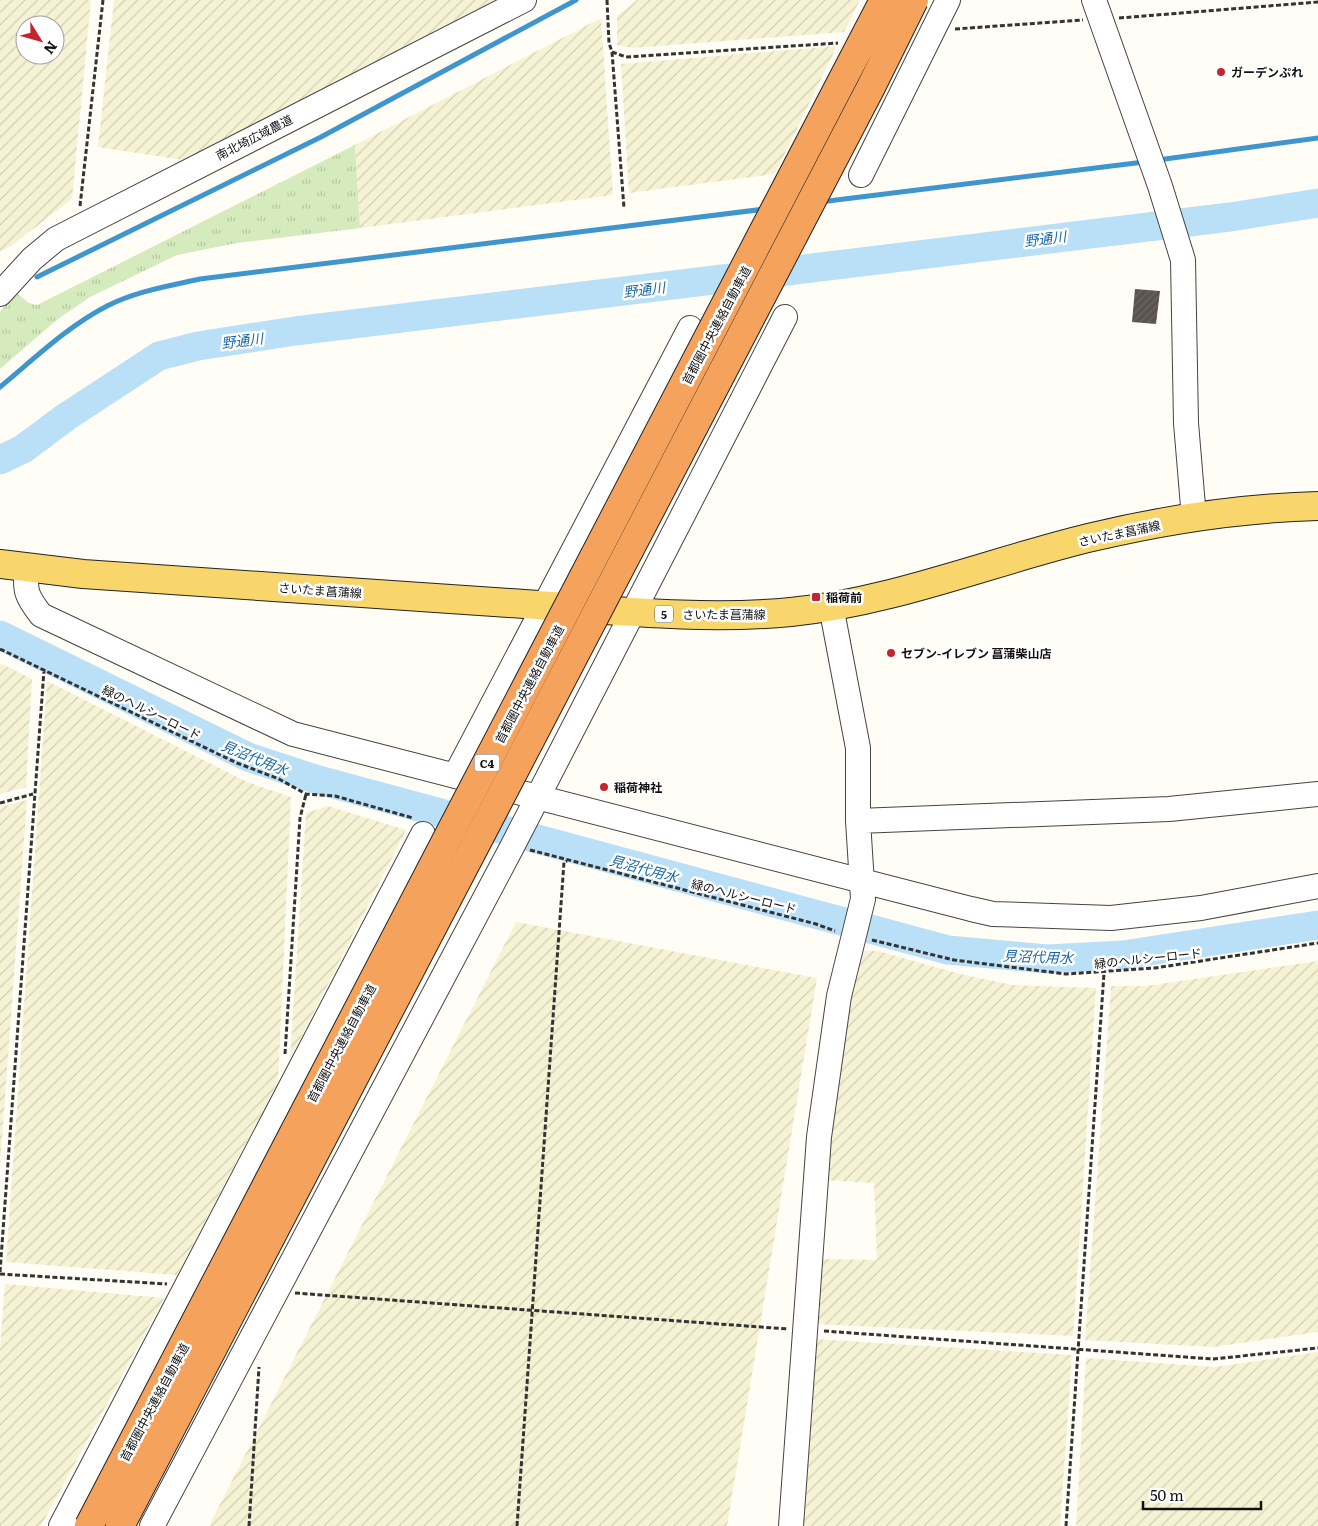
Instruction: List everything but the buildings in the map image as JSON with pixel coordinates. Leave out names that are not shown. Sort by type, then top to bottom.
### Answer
[{"type":"highway","name":"首都圏中央連絡自動車道","points":[[89,1526],[884,0]]},
{"type":"highway","name":"C4","points":[[120,1526],[871,87],[914,0]]},
{"type":"main road","name":"さいたま菖蒲線","points":[[0,564],[83,574],[633,612],[753,615],[830,606],[895,592],[1089,538],[1194,518],[1247,511],[1318,506]]},
{"type":"street","name":"南北埼広域農道","points":[[0,294],[32,259],[56,239],[524,0]]},
{"type":"street","points":[[861,175],[948,0]]},
{"type":"street","points":[[1097,10],[1160,186],[1181,252],[1186,423],[1194,518]]},
{"type":"street","points":[[72,1504],[154,1521],[536,798],[785,317]]},
{"type":"street","points":[[455,776],[690,328]]},
{"type":"street","points":[[27,568],[25,584],[28,597],[41,615],[293,734],[536,798],[863,890],[993,914],[1111,918],[1201,908],[1318,886]]},
{"type":"street","points":[[790,1526],[819,1137],[839,996],[856,934],[863,890],[858,821],[858,748],[830,606]]},
{"type":"street","points":[[858,821],[1170,809],[1318,794]]},
{"type":"street","points":[[61,1526],[284,1103],[422,828]]},
{"type":"street","points":[[284,1103],[355,1140]]},
{"type":"street","points":[[187,1285],[275,1292]]},
{"type":"path","points":[[87,222],[80,209],[103,0]]},
{"type":"path","points":[[607,0],[609,43],[612,52],[624,208]]},
{"type":"path","points":[[937,25],[960,30],[1097,10],[1318,2]]},
{"type":"path","points":[[612,52],[626,57],[843,43]]},
{"type":"path","name":"緑のヘルシーロード","points":[[0,649],[238,764],[279,779],[306,794],[335,796],[422,828]]},
{"type":"path","points":[[44,670],[0,1273],[187,1285]]},
{"type":"path","points":[[0,803],[34,794]]},
{"type":"path","points":[[284,1063],[300,818],[306,794]]},
{"type":"path","name":"緑のヘルシーロード","points":[[523,849],[954,960],[1066,974],[1104,973],[1155,968],[1318,943]]},
{"type":"path","points":[[517,1526],[564,862],[567,861]]},
{"type":"path","points":[[1066,1526],[1077,1350],[1082,1320],[1104,973]]},
{"type":"path","points":[[275,1292],[1213,1360],[1318,1348]]},
{"type":"path","points":[[249,1526],[260,1350],[251,1337]]},
{"type":"shaded area","points":[[0,0],[91,0],[72,199],[11,246],[0,252]]},
{"type":"shaded area","points":[[114,0],[495,0],[183,160],[98,147]]},
{"type":"shaded area","points":[[637,0],[860,0],[844,32],[632,48],[617,45],[617,16]]},
{"type":"shaded area","points":[[601,18],[613,195],[360,228],[355,145]]},
{"type":"shaded area","points":[[837,46],[775,174],[629,193],[621,64]]},
{"type":"shaded area","points":[[0,663],[32,679],[26,787],[0,794]]},
{"type":"shaded area","points":[[47,681],[247,782],[291,797],[278,1082],[177,1275],[6,1262]]},
{"type":"shaded area","points":[[27,800],[0,1165],[0,807]]},
{"type":"shaded area","points":[[328,806],[406,830],[290,1059],[306,813]]},
{"type":"shaded area","points":[[516,922],[817,978],[727,1526],[209,1526]]},
{"type":"shaded area","points":[[859,951],[878,951],[960,974],[1012,985],[1096,988],[1073,1336],[813,1324],[820,1259],[877,1260],[874,1183],[826,1180],[827,1142]]},
{"type":"shaded area","points":[[1318,961],[1318,1332],[1213,1347],[1085,1340],[1111,986],[1146,986]]},
{"type":"shaded area","points":[[5,1284],[164,1298],[41,1526],[0,1526],[0,1349]]},
{"type":"shaded area","points":[[814,1339],[1072,1355],[1060,1526],[800,1526]]},
{"type":"shaded area","points":[[1318,1352],[1318,1526],[1076,1526],[1086,1358],[1215,1367]]},
{"type":"green space","points":[[355,145],[360,228],[237,243],[177,255],[90,297],[58,319],[0,369],[0,312],[15,292],[29,303],[37,305]]},
{"type":"waterway","points":[[37,277],[321,137],[576,0]]},
{"type":"waterway","points":[[1158,160],[1318,138]]},
{"type":"waterway","points":[[820,202],[1144,162]]},
{"type":"waterway","name":"野通川","points":[[0,460],[23,449],[66,417],[159,356],[198,346],[295,331],[1230,217],[1318,203]]},
{"type":"waterway","points":[[0,387],[52,344],[93,314],[129,296],[165,287],[200,279],[765,209]]},
{"type":"waterway","name":"見沼代用水","points":[[0,635],[248,757],[315,779],[948,950],[1047,959],[1123,955],[1318,925]]},
{"type":"place","name":"ガーデンぷれ","points":[[1221,72]]},
{"type":"place","name":"稲荷前","points":[[816,597]]},
{"type":"place","name":"セブン-イレブン 菖蒲柴山店","points":[[891,653]]},
{"type":"place","name":"稲荷神社","points":[[604,787]]}]
